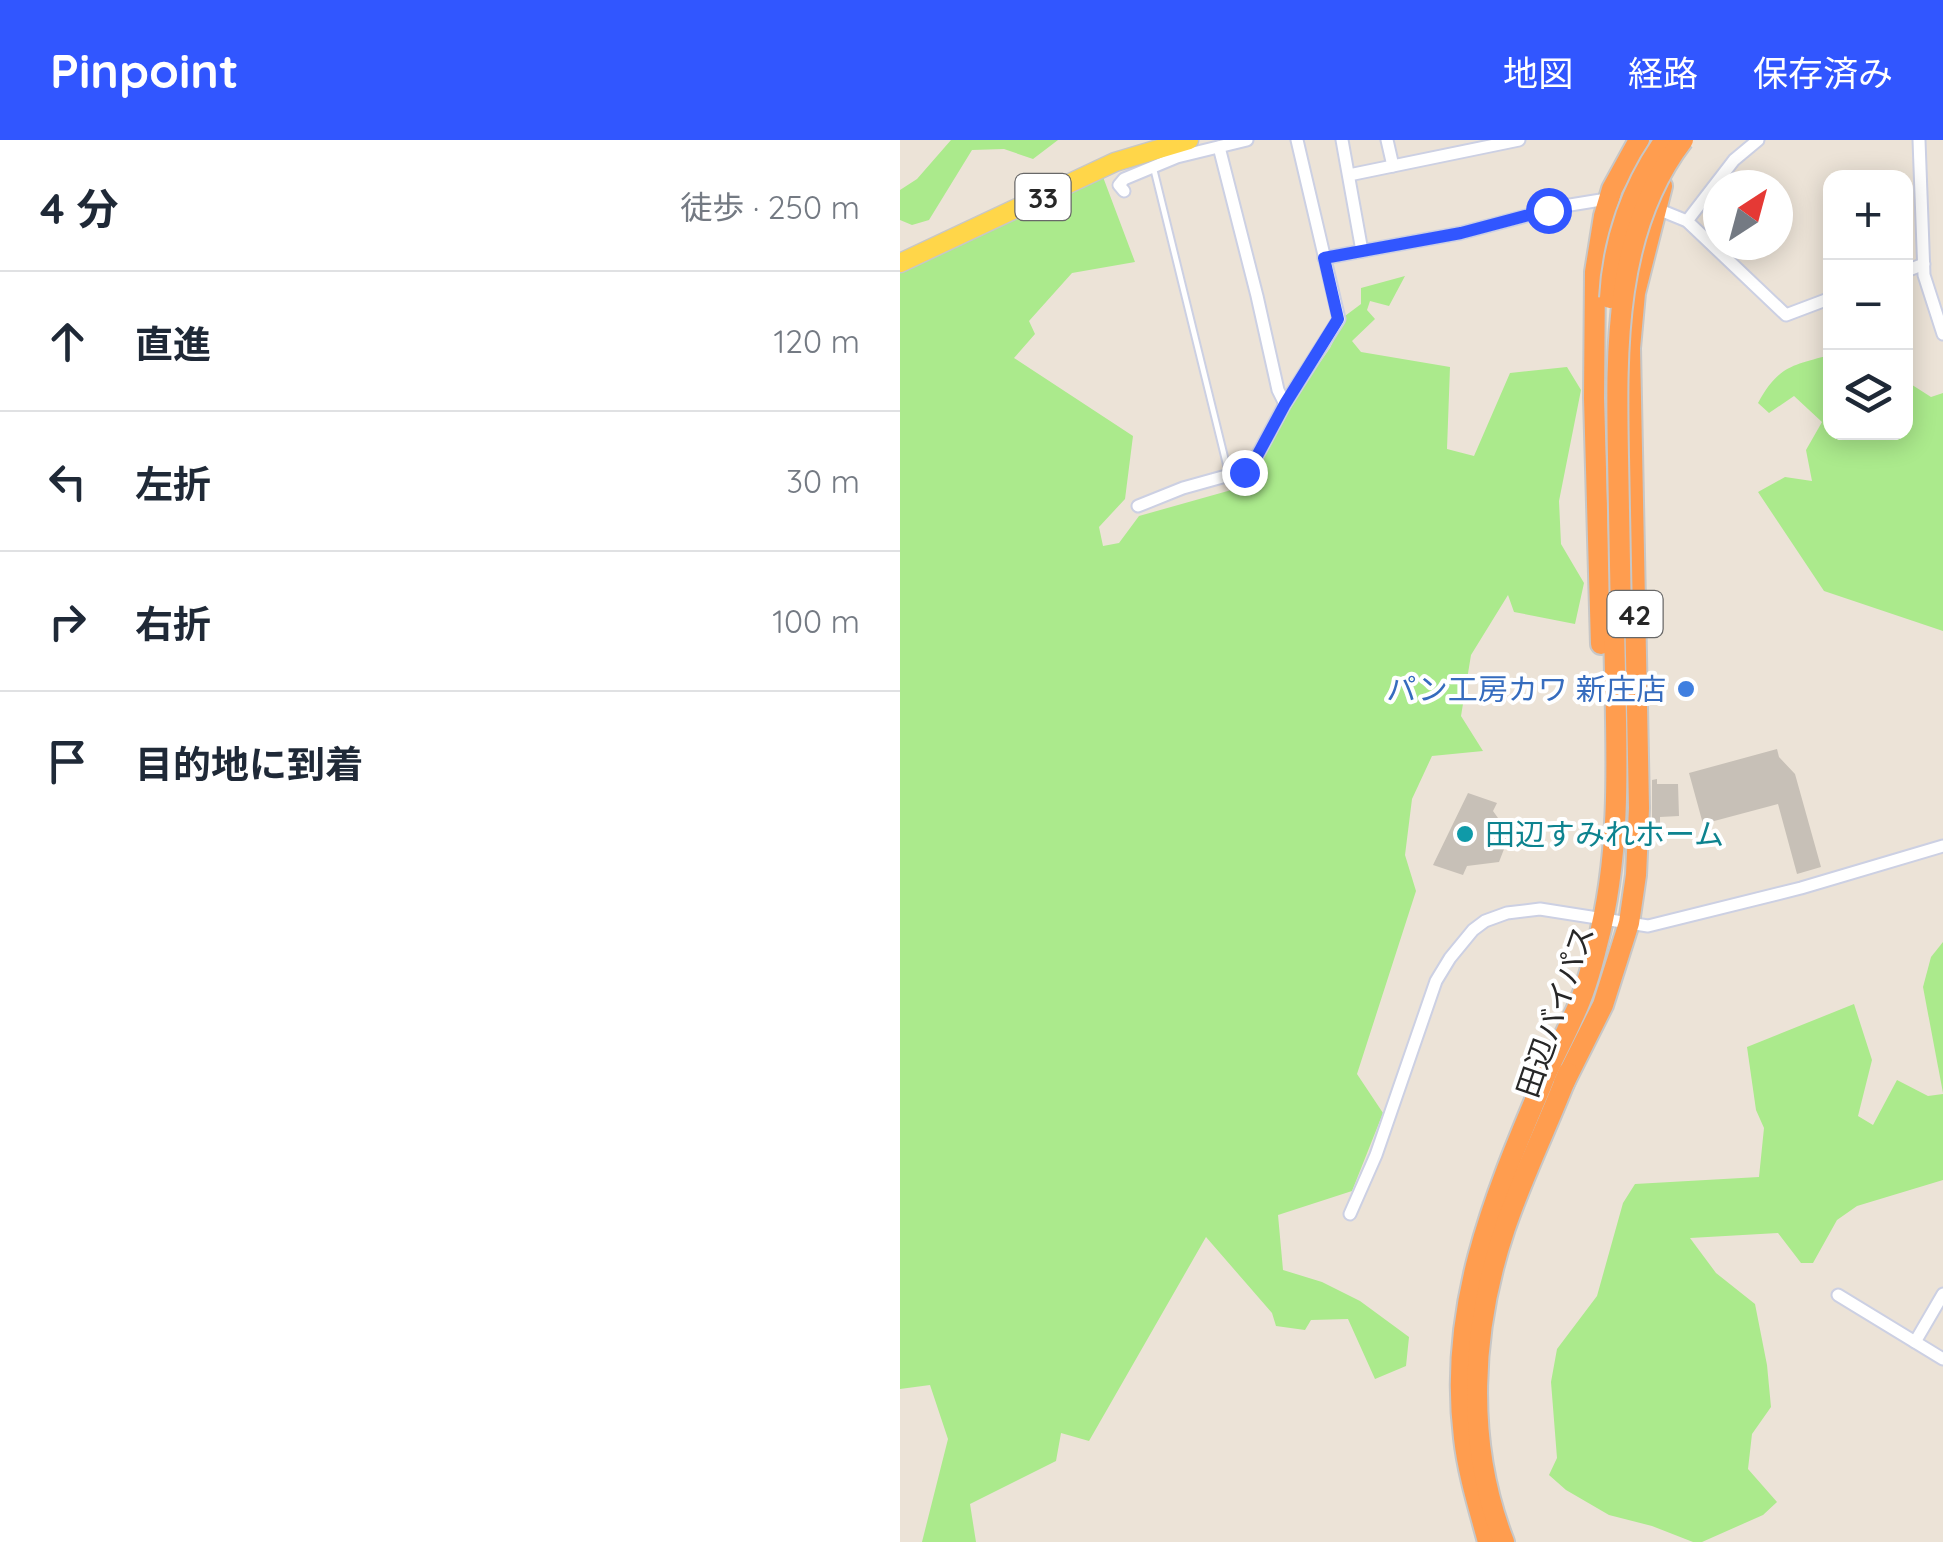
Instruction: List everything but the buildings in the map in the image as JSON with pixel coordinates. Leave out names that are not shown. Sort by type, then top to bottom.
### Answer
[{"type":"highway","name":"42","points":[[1611,920],[1602,856],[1594,272],[1610,198],[1638,140]]},
{"type":"highway","name":"42","points":[[1611,920],[1636,875],[1630,348],[1634,293],[1662,185],[1678,144],[1695,140]]},
{"type":"highway","name":"田辺バイパス","points":[[1504,1542],[1488,1490],[1477,1405],[1477,1362],[1490,1278],[1505,1229],[1564,1083],[1603,1005],[1611,920],[1617,619],[1608,332],[1610,284],[1621,229],[1642,178],[1678,144]]},
{"type":"highway","name":"田辺バイパス","points":[[1488,1542],[1472,1486],[1463,1424],[1462,1345],[1468,1296],[1508,1164],[1580,1002],[1611,920]]},
{"type":"main road","name":"33","points":[[900,262],[1115,162],[1189,140]]},
{"type":"street","points":[[1124,191],[1120,184],[1124,179],[1177,157],[1247,140]]},
{"type":"street","points":[[1138,506],[1183,488],[1244,472],[1338,319],[1296,140]]},
{"type":"street","points":[[1342,140],[1362,251]]},
{"type":"street","points":[[1387,140],[1394,166]]},
{"type":"street","points":[[1349,174],[1520,140]]},
{"type":"street","points":[[1687,221],[1734,160],[1758,140]]},
{"type":"street","points":[[1918,140],[1924,275],[1943,334]]},
{"type":"street","points":[[1219,146],[1278,390],[1285,404]]},
{"type":"street","points":[[1324,258],[1461,233],[1564,206],[1622,198],[1687,221],[1786,315],[1823,301]]},
{"type":"street","points":[[1913,268],[1924,264]]},
{"type":"street","points":[[1350,1214],[1376,1155],[1436,981],[1473,930],[1486,921],[1540,908],[1648,926],[1801,888],[1943,846]]},
{"type":"street","points":[[1838,1294],[1943,1358]]},
{"type":"street","points":[[1914,1342],[1943,1294]]},
{"type":"lane","points":[[1153,167],[1230,477]]},
{"type":"green space","points":[[951,140],[1058,140],[1033,159],[1004,149],[972,150],[929,220],[912,225],[900,220],[900,190],[917,179]]},
{"type":"green space","points":[[1103,177],[1135,262],[1072,273],[1029,321],[1035,334],[1014,358],[1133,436],[1125,499],[1099,527],[1103,546],[1119,543],[1139,516],[1242,487],[1292,402],[1330,348],[1345,316],[1361,304],[1361,288],[1405,276],[1389,306],[1370,301],[1367,310],[1375,319],[1352,341],[1361,352],[1450,367],[1447,449],[1474,456],[1510,373],[1567,367],[1581,390],[1559,501],[1561,544],[1584,583],[1575,624],[1514,612],[1508,595],[1471,655],[1461,716],[1483,751],[1432,756],[1412,799],[1405,855],[1416,891],[1357,1074],[1383,1113],[1352,1191],[1278,1215],[1283,1270],[1322,1282],[1360,1301],[1409,1337],[1406,1366],[1375,1379],[1348,1319],[1311,1320],[1305,1330],[1276,1326],[1272,1313],[1206,1237],[1089,1441],[1061,1433],[1056,1461],[970,1504],[976,1542],[922,1542],[948,1439],[930,1385],[900,1389],[900,268]]},
{"type":"green space","points":[[1823,357],[1823,440],[1913,440],[1913,385],[1931,397],[1943,393],[1943,631],[1824,591],[1758,492],[1785,477],[1812,481],[1806,450],[1822,422],[1794,396],[1769,413],[1758,403],[1780,374]]},
{"type":"green space","points":[[1943,942],[1943,1093],[1923,987],[1931,957]]},
{"type":"green space","points":[[1854,1004],[1872,1060],[1858,1116],[1873,1125],[1897,1080],[1928,1096],[1943,1094],[1943,1180],[1857,1206],[1837,1220],[1813,1263],[1801,1263],[1778,1233],[1690,1238],[1716,1273],[1755,1304],[1771,1407],[1752,1434],[1748,1469],[1777,1502],[1763,1515],[1702,1542],[1609,1515],[1566,1490],[1549,1475],[1557,1458],[1551,1382],[1557,1349],[1597,1296],[1623,1203],[1635,1184],[1759,1177],[1764,1128],[1756,1110],[1747,1047]]},
{"type":"place","name":"パン工房カワ 新庄店","points":[[1686,689]]},
{"type":"place","name":"田辺すみれホーム","points":[[1465,834]]},
{"type":"route","points":[[1244,472],[1338,319],[1324,258],[1461,233],[1548,210]]}]
